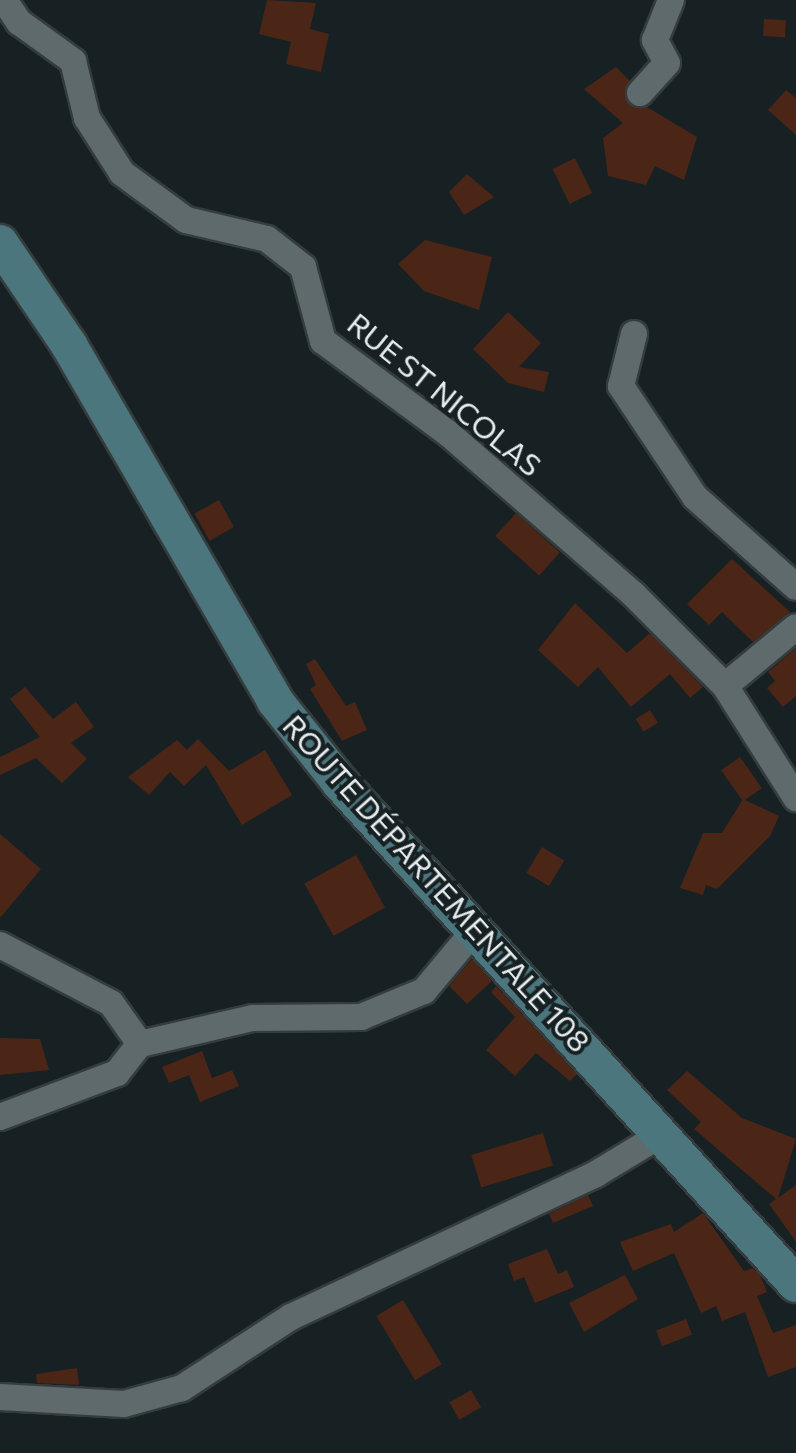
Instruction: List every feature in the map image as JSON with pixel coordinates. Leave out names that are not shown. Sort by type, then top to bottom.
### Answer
[{"type":"main road","name":"ROUTE DÉPARTEMENTALE 108","points":[[0,243],[69,345],[275,701],[474,931],[796,1284]]},
{"type":"street","name":"RUE ST NICOLAS","points":[[4,0],[19,22],[73,61],[87,118],[122,173],[186,220],[267,239],[303,267],[323,341],[549,519],[725,686],[796,798]]},
{"type":"street","points":[[640,93],[667,63],[655,40],[671,0]]},
{"type":"street","points":[[634,334],[621,386],[695,497],[796,587]]},
{"type":"street","points":[[725,686],[796,627]]},
{"type":"street","points":[[0,1117],[117,1073],[140,1044],[253,1018],[361,1017],[424,991],[474,931]]},
{"type":"street","points":[[0,945],[111,1003],[140,1044]]},
{"type":"street","points":[[0,1397],[124,1404],[182,1388],[291,1317],[596,1174],[662,1134]]},
{"type":"building","points":[[267,0],[316,3],[310,29],[329,34],[321,72],[286,64],[291,42],[259,34]]},
{"type":"building","points":[[764,19],[786,20],[785,37],[763,36]]},
{"type":"building","points":[[616,67],[630,81],[630,105],[647,107],[697,137],[684,180],[655,166],[646,185],[608,176],[603,138],[623,123],[584,89]]},
{"type":"building","points":[[786,90],[796,98],[796,135],[768,110]]},
{"type":"building","points":[[575,158],[592,193],[570,204],[553,169]]},
{"type":"building","points":[[467,174],[494,197],[464,215],[449,192]]},
{"type":"building","points":[[425,240],[492,257],[479,310],[424,291],[398,264]]},
{"type":"building","points":[[508,312],[541,343],[519,367],[549,372],[544,392],[508,383],[473,349]]},
{"type":"building","points":[[219,500],[234,527],[210,541],[195,514]]},
{"type":"building","points":[[516,513],[560,552],[539,576],[495,536]]},
{"type":"building","points":[[732,559],[790,612],[753,642],[722,612],[709,625],[687,604]]},
{"type":"building","points":[[575,603],[627,653],[650,633],[703,687],[690,698],[670,674],[631,707],[598,667],[578,687],[538,650]]},
{"type":"building","points":[[796,648],[796,696],[783,707],[767,688],[775,681],[768,672]]},
{"type":"building","points":[[315,659],[346,706],[355,702],[367,730],[342,741],[310,689],[316,685],[306,664]]},
{"type":"building","points":[[25,687],[53,719],[76,702],[94,727],[71,743],[87,759],[62,783],[36,758],[0,775],[0,757],[40,737],[10,699]]},
{"type":"building","points":[[650,710],[658,723],[644,732],[636,719]]},
{"type":"building","points":[[198,739],[229,771],[265,750],[292,795],[242,825],[206,765],[184,786],[170,772],[149,795],[128,777],[177,740],[187,750]]},
{"type":"building","points":[[740,757],[762,788],[743,801],[721,770]]},
{"type":"building","points":[[743,799],[779,816],[770,836],[717,889],[706,885],[703,895],[680,888],[703,833],[722,833]]},
{"type":"building","points":[[0,834],[41,869],[0,918]]},
{"type":"building","points":[[542,847],[564,860],[549,886],[527,873]]},
{"type":"building","points":[[356,855],[385,907],[333,936],[304,884]]},
{"type":"building","points":[[472,959],[492,981],[467,1004],[449,986]]},
{"type":"building","points":[[496,986],[577,1074],[570,1081],[536,1053],[515,1076],[486,1050],[515,1017],[491,992]]},
{"type":"building","points":[[0,1038],[40,1039],[49,1070],[0,1075]]},
{"type":"building","points":[[202,1051],[212,1078],[232,1070],[239,1086],[200,1102],[189,1075],[169,1083],[162,1067]]},
{"type":"building","points":[[687,1071],[742,1118],[796,1139],[778,1198],[796,1185],[796,1242],[769,1204],[776,1199],[694,1129],[701,1122],[667,1090]]},
{"type":"building","points":[[543,1133],[553,1166],[481,1187],[471,1155]]},
{"type":"building","points":[[588,1195],[593,1206],[553,1223],[549,1214]]},
{"type":"building","points":[[703,1213],[744,1271],[753,1268],[761,1277],[767,1292],[757,1296],[773,1333],[796,1325],[796,1367],[768,1377],[745,1312],[722,1321],[716,1306],[701,1313],[674,1253],[633,1271],[620,1242],[671,1224],[674,1232]]},
{"type":"building","points":[[547,1249],[558,1274],[567,1270],[574,1287],[535,1303],[524,1277],[514,1281],[508,1264]]},
{"type":"building","points":[[625,1275],[638,1299],[584,1332],[569,1303]]},
{"type":"building","points":[[403,1300],[442,1364],[415,1380],[376,1316]]},
{"type":"building","points":[[686,1319],[692,1335],[662,1346],[656,1330]]},
{"type":"building","points":[[77,1368],[79,1385],[37,1383],[36,1374]]},
{"type":"building","points":[[471,1390],[481,1407],[459,1420],[449,1402]]}]
